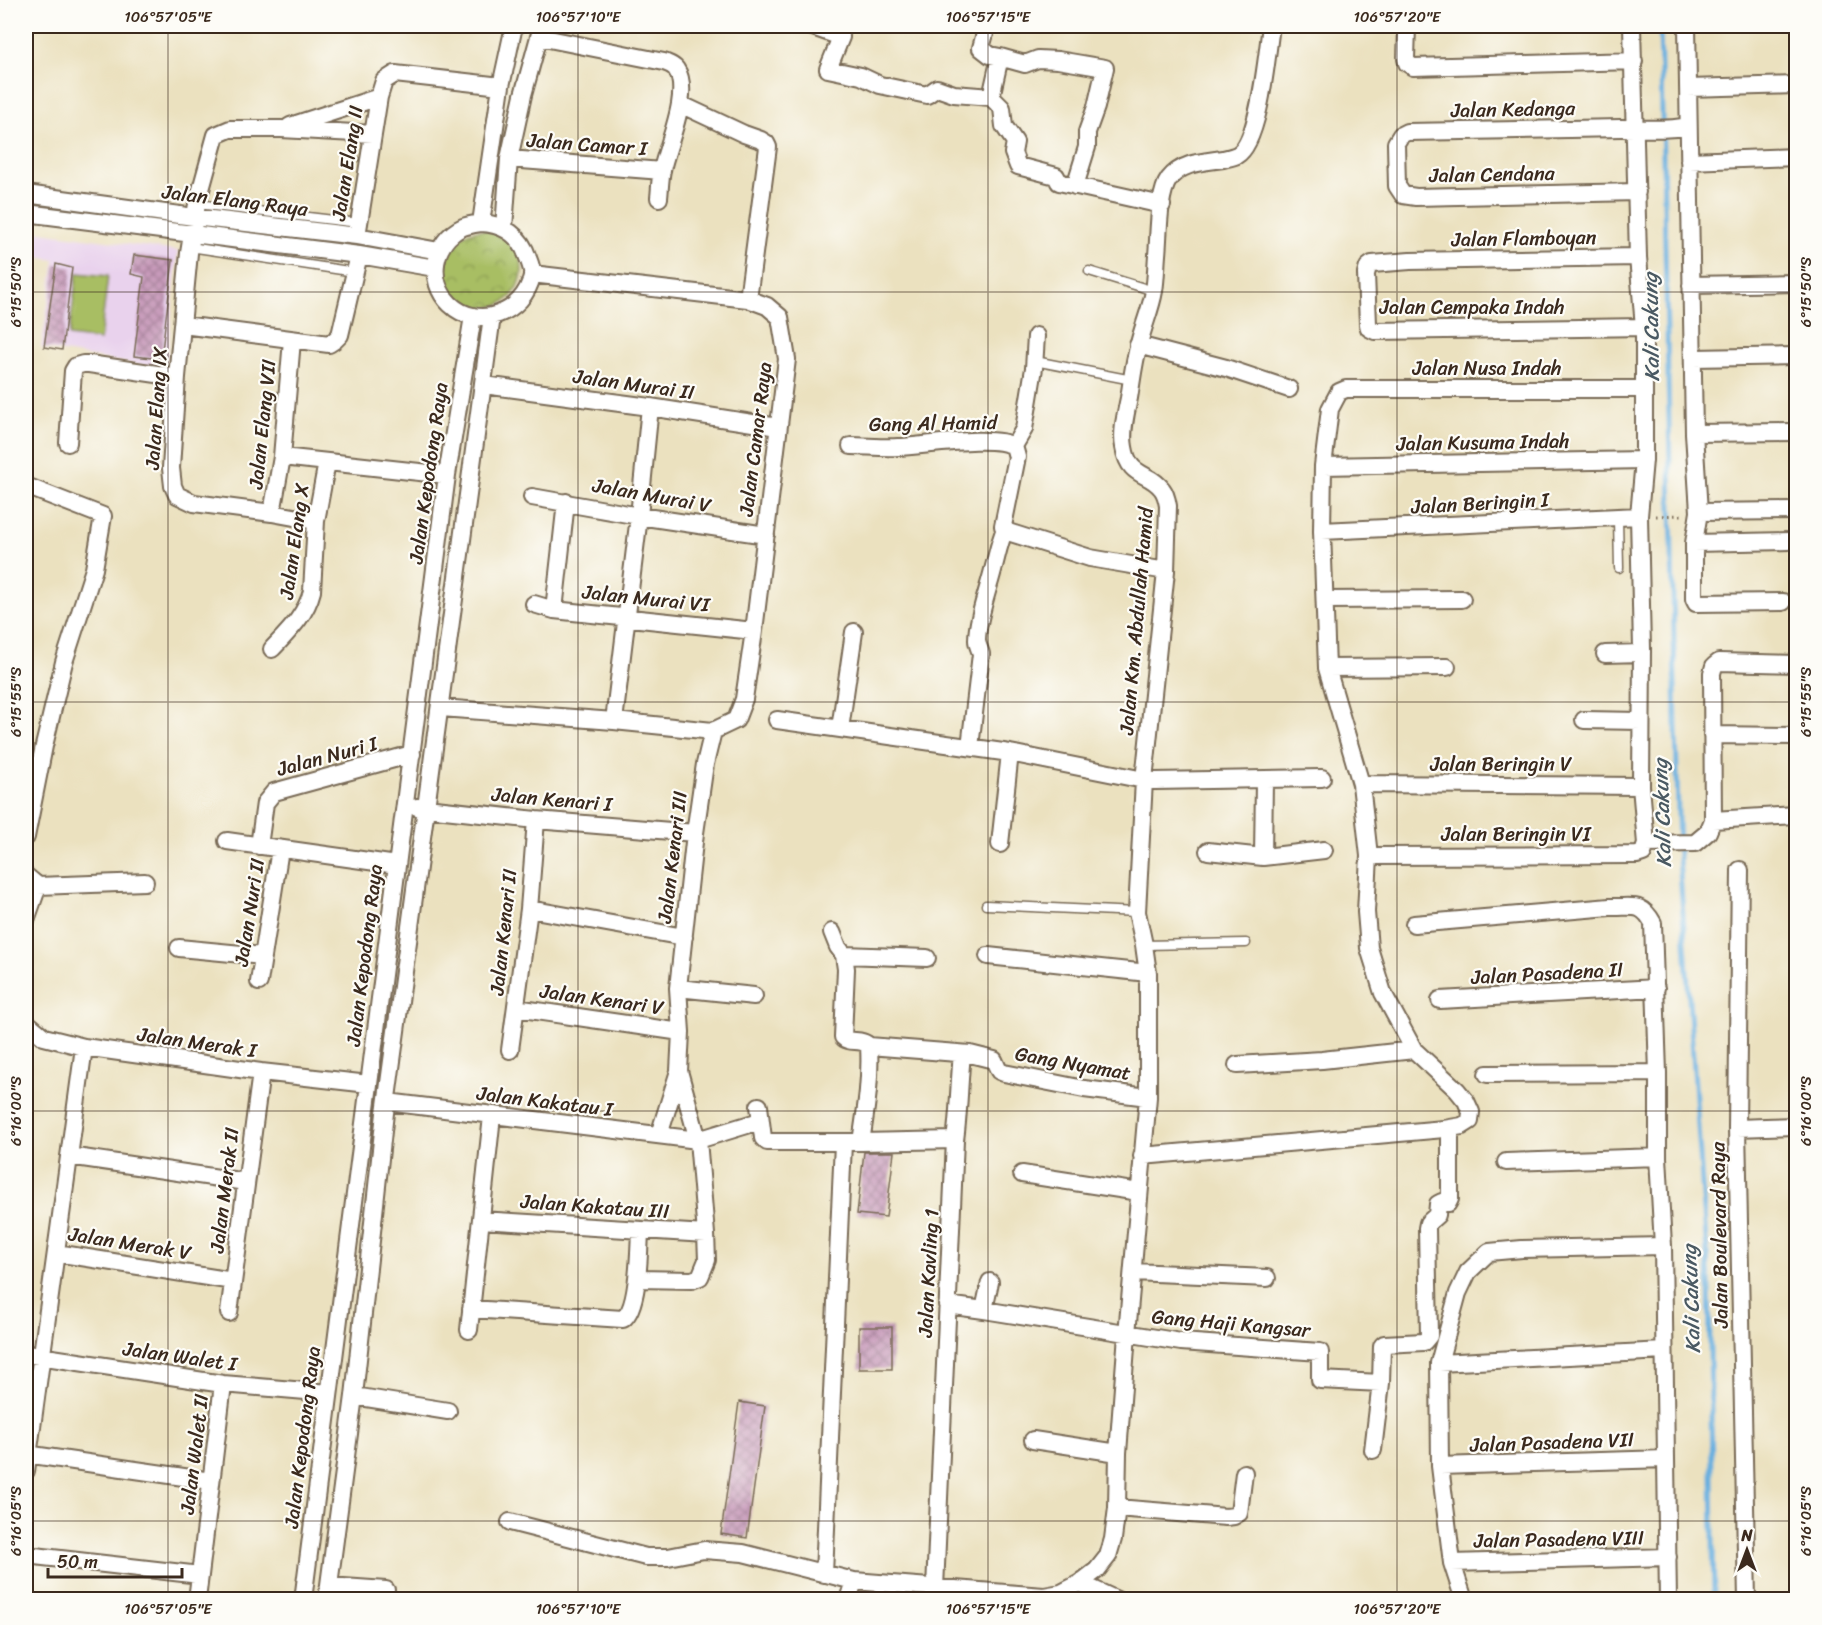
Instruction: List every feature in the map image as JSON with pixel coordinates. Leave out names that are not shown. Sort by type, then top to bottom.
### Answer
[{"type":"street","points":[[481,223],[501,86],[514,26]]},
{"type":"street","points":[[810,26],[841,37],[828,69],[927,95],[937,88],[954,94],[991,98],[1002,108],[1004,126],[1015,142],[1013,153],[1018,166],[1056,177],[1059,182],[1162,205]]},
{"type":"street","points":[[987,26],[981,48],[990,55],[1025,64],[1038,59],[1058,60],[1105,68],[1096,107],[1087,132],[1087,147],[1075,186]]},
{"type":"street","name":"Jalan Km. Abdullah Hamid","points":[[1044,1598],[1061,1593],[1080,1583],[1097,1570],[1108,1556],[1113,1539],[1138,1192],[1148,1097],[1148,973],[1137,912],[1144,780],[1166,571],[1168,506],[1167,497],[1162,488],[1132,468],[1127,458],[1124,446],[1125,417],[1138,345],[1154,291],[1165,185],[1180,168],[1236,156],[1246,147],[1252,134],[1260,102],[1271,26]]},
{"type":"street","points":[[1407,26],[1406,58],[1413,67],[1627,62]]},
{"type":"street","points":[[1632,26],[1627,62],[1640,129],[1637,192],[1638,257],[1644,327],[1641,786],[1651,844],[1695,843],[1708,832],[1713,820],[1712,673],[1714,666],[1719,662],[1797,664]]},
{"type":"street","points":[[1687,26],[1688,88],[1682,127],[1689,161],[1694,358],[1694,599],[1696,603],[1783,602]]},
{"type":"street","points":[[504,228],[509,159],[523,95],[541,31],[664,62],[677,71],[681,82],[680,104],[662,171],[659,198]]},
{"type":"street","points":[[991,98],[1000,57]]},
{"type":"street","points":[[281,129],[379,97],[384,81],[395,74],[501,86]]},
{"type":"street","points":[[1688,88],[1797,85]]},
{"type":"street","name":"Jalan Elang II","points":[[358,229],[379,97]]},
{"type":"street","points":[[680,104],[761,140],[768,147],[748,299]]},
{"type":"street","name":"Jalan Kedanga","points":[[1396,143],[1401,135],[1407,132],[1682,127]]},
{"type":"street","name":"Jalan Elang IX","points":[[281,129],[230,129],[216,135],[195,210],[195,241],[177,377],[171,468],[173,486],[177,495],[194,503],[316,521]]},
{"type":"street","points":[[281,129],[373,134]]},
{"type":"street","name":"Jalan Cendana","points":[[1396,143],[1397,186],[1404,195],[1416,197],[1637,192]]},
{"type":"street","points":[[1689,161],[1797,158]]},
{"type":"street","name":"Jalan Camar I","points":[[509,159],[662,171]]},
{"type":"street","name":"Jalan Elang Raya","points":[[26,195],[195,210],[358,229],[439,251]]},
{"type":"street","name":"Jalan Elang Raya","points":[[26,213],[195,241],[359,255],[435,268]]},
{"type":"street","points":[[481,223],[496,225],[516,236],[525,248],[532,274],[518,302],[506,311],[492,316],[473,316],[462,312],[445,299],[436,279],[435,268],[439,251],[449,237],[464,227],[481,223]]},
{"type":"street","points":[[183,325],[329,344],[340,334],[359,255]]},
{"type":"street","name":"Jalan Flamboyan","points":[[1410,261],[1638,257]]},
{"type":"street","name":"Jalan Cempaka Indah","points":[[1410,261],[1372,264],[1368,267],[1365,288],[1369,328],[1375,331],[1644,327]]},
{"type":"street","name":"Jalan Camar Raya","points":[[532,274],[748,299],[767,306],[780,317],[787,359],[744,699],[736,720],[713,731]]},
{"type":"street","points":[[1691,285],[1797,283]]},
{"type":"street","name":"Jalan Kepodong Raya","points":[[303,1599],[447,476],[473,316]]},
{"type":"street","points":[[386,1590],[328,1593],[354,1396],[386,1107],[492,316]]},
{"type":"street","points":[[1014,446],[1024,429],[1035,361],[1036,336]]},
{"type":"street","name":"Jalan Elang VII","points":[[272,513],[282,457],[292,340]]},
{"type":"street","points":[[1138,345],[1227,368],[1289,389]]},
{"type":"street","points":[[1694,358],[1797,356]]},
{"type":"street","points":[[68,443],[76,366],[89,364],[177,377]]},
{"type":"street","name":"Jalan Murai II","points":[[484,385],[778,426]]},
{"type":"street","name":"Jalan Nusa Indah","points":[[1323,466],[1330,409],[1339,392],[1346,389],[1643,389]]},
{"type":"street","points":[[614,721],[650,407]]},
{"type":"street","points":[[1694,433],[1797,432]]},
{"type":"street","name":"Gang Al Hamid","points":[[851,446],[896,447],[987,440],[1002,441],[1014,446],[1017,458],[1005,529],[989,582],[977,634],[977,644],[981,654],[970,747]]},
{"type":"street","points":[[282,457],[447,476]]},
{"type":"street","name":"Jalan Kusuma Indah","points":[[1323,466],[1644,460]]},
{"type":"street","name":"Jalan Elang X","points":[[272,649],[301,617],[310,602],[316,521],[327,462]]},
{"type":"street","points":[[1142,1156],[1450,1128],[1462,1126],[1470,1121],[1471,1112],[1466,1101],[1414,1050],[1383,993],[1369,948],[1366,912],[1369,855],[1361,784],[1327,668],[1322,531],[1323,466]]},
{"type":"street","points":[[26,486],[103,516],[94,569],[64,662],[26,837]]},
{"type":"street","name":"Jalan Murai V","points":[[532,497],[766,535]]},
{"type":"street","points":[[554,610],[566,502]]},
{"type":"street","points":[[1694,513],[1797,511]]},
{"type":"street","name":"Jalan Beringin I","points":[[1322,531],[1643,516]]},
{"type":"street","points":[[1005,529],[1011,534],[1090,558],[1166,571]]},
{"type":"street","points":[[1694,539],[1788,541]]},
{"type":"street","points":[[1325,600],[1462,599]]},
{"type":"street","name":"Jalan Murai VI","points":[[534,604],[554,610],[754,631]]},
{"type":"street","points":[[840,729],[854,632]]},
{"type":"street","points":[[1605,654],[1642,653]]},
{"type":"street","points":[[1327,668],[1448,666]]},
{"type":"street","points":[[441,708],[713,731]]},
{"type":"street","points":[[777,720],[1010,753],[1144,780],[1322,778]]},
{"type":"street","points":[[1584,720],[1641,721]]},
{"type":"street","name":"Jalan Kenari III","points":[[659,1135],[679,1071],[681,1032],[678,988],[695,832],[705,764],[713,731]]},
{"type":"street","points":[[1712,735],[1797,736]]},
{"type":"street","points":[[1000,844],[1010,753]]},
{"type":"street","name":"Jalan Nuri I","points":[[259,846],[265,803],[274,792],[412,754]]},
{"type":"street","points":[[1263,857],[1264,780]]},
{"type":"street","name":"Jalan Beringin V","points":[[1361,784],[1641,786]]},
{"type":"street","name":"Jalan Kenari I","points":[[405,806],[536,820],[695,832]]},
{"type":"street","points":[[1713,820],[1797,815]]},
{"type":"street","name":"Jalan Kenari II","points":[[510,1050],[529,909],[536,820]]},
{"type":"street","points":[[227,841],[397,865]]},
{"type":"street","name":"Jalan Beringin VI","points":[[1369,855],[1637,855],[1643,853],[1651,844]]},
{"type":"street","name":"Jalan Nuri II","points":[[259,982],[280,849]]},
{"type":"street","points":[[1208,851],[1263,857],[1324,850]]},
{"type":"street","name":"Jalan Boulevard Raya","points":[[1740,870],[1738,1133],[1747,1599]]},
{"type":"street","points":[[26,920],[32,881],[145,882]]},
{"type":"street","points":[[1414,924],[1610,907],[1640,908],[1647,911],[1653,923],[1658,1157],[1663,1246],[1668,1599]]},
{"type":"street","points":[[529,909],[684,937]]},
{"type":"street","points":[[832,932],[844,955],[846,969],[843,1037],[847,1040],[865,1042],[869,1046],[962,1054]]},
{"type":"street","points":[[179,948],[263,956]]},
{"type":"street","points":[[844,955],[927,958]]},
{"type":"street","points":[[988,956],[1148,973]]},
{"type":"street","points":[[678,988],[754,996]]},
{"type":"street","name":"Jalan Pasadena II","points":[[1440,1000],[1656,988]]},
{"type":"street","name":"Jalan Kenari V","points":[[516,1008],[681,1032]]},
{"type":"street","name":"Jalan Merak I","points":[[26,1022],[44,1036],[84,1047],[261,1072],[370,1077],[391,1072]]},
{"type":"street","points":[[861,1142],[868,1100],[869,1046]]},
{"type":"street","points":[[84,1047],[56,1253],[33,1355],[26,1460],[211,1480]]},
{"type":"street","points":[[1237,1065],[1322,1060],[1414,1050]]},
{"type":"street","name":"Gang Nyamat","points":[[962,1054],[994,1060],[999,1071],[1004,1073],[1084,1089],[1148,1097]]},
{"type":"street","name":"Jalan Kavling 1","points":[[935,1588],[955,1140],[958,1120],[957,1097],[962,1054]]},
{"type":"street","name":"Jalan Kenari III","points":[[638,1280],[692,1280],[700,1277],[707,1260],[698,1140],[679,1071]]},
{"type":"street","name":"Jalan Merak II","points":[[229,1313],[261,1072]]},
{"type":"street","points":[[1487,1074],[1658,1073]]},
{"type":"street","name":"Jalan Kakatau I","points":[[366,1110],[386,1107],[492,1116],[698,1140]]},
{"type":"street","points":[[469,1330],[492,1116]]},
{"type":"street","points":[[698,1140],[760,1122],[767,1142],[773,1143],[955,1140]]},
{"type":"street","points":[[1738,1133],[1797,1126]]},
{"type":"street","points":[[1373,1450],[1381,1383],[1382,1346],[1384,1344],[1424,1342],[1429,1335],[1426,1228],[1437,1215],[1438,1204],[1448,1203],[1450,1199],[1450,1128]]},
{"type":"street","points":[[1738,1133],[1797,1136]]},
{"type":"street","points":[[824,1574],[843,1143]]},
{"type":"street","points":[[69,1156],[246,1182]]},
{"type":"street","points":[[1506,1162],[1658,1157]]},
{"type":"street","points":[[1022,1174],[1138,1192]]},
{"type":"street","name":"Jalan Kakatau III","points":[[481,1220],[706,1234]]},
{"type":"street","points":[[471,1309],[623,1319],[630,1312],[638,1280],[640,1231]]},
{"type":"street","points":[[1464,1599],[1452,1563],[1440,1466],[1439,1363],[1458,1293],[1468,1272],[1489,1252],[1521,1249],[1663,1246]]},
{"type":"street","name":"Jalan Merak V","points":[[56,1253],[233,1281]]},
{"type":"street","points":[[1133,1272],[1267,1278]]},
{"type":"street","points":[[984,1310],[990,1282]]},
{"type":"street","points":[[947,1305],[1127,1334]]},
{"type":"street","name":"Gang Haji Kangsar","points":[[1127,1334],[1181,1342],[1320,1352],[1320,1380],[1381,1383]]},
{"type":"street","points":[[1439,1363],[1664,1351]]},
{"type":"street","name":"Jalan Walet I","points":[[33,1355],[223,1384],[329,1393]]},
{"type":"street","name":"Jalan Walet II","points":[[197,1599],[223,1384]]},
{"type":"street","points":[[354,1396],[448,1411]]},
{"type":"street","points":[[1033,1440],[1119,1454]]},
{"type":"street","name":"Jalan Pasadena VII","points":[[1440,1466],[1666,1459]]},
{"type":"street","points":[[1117,1508],[1234,1516],[1239,1513],[1245,1473]]},
{"type":"street","points":[[510,1522],[646,1557],[668,1557],[704,1550],[743,1553],[854,1581],[935,1588],[954,1594],[1044,1598]]},
{"type":"street","points":[[26,1555],[200,1575]]},
{"type":"street","name":"Jalan Pasadena VIII","points":[[1452,1563],[1668,1557]]},
{"type":"street","points":[[848,1599],[854,1581]]},
{"type":"street","points":[[1080,1583],[1117,1599]]},
{"type":"lane","points":[[195,241],[355,272]]},
{"type":"lane","points":[[1089,272],[1154,291]]},
{"type":"lane","points":[[1035,361],[1132,380]]},
{"type":"lane","points":[[1618,518],[1619,568]]},
{"type":"lane","points":[[986,905],[1137,912]]},
{"type":"lane","points":[[1144,945],[1246,943]]},
{"type":"path","points":[[1643,516],[1694,513]]},
{"type":"shaded area","points":[[26,230],[178,251],[166,370],[41,348],[55,260],[26,255]]},
{"type":"green space","points":[[483,230],[498,233],[510,242],[519,254],[522,269],[519,284],[510,296],[498,305],[483,308],[468,305],[456,296],[447,284],[444,269],[447,254],[456,242],[468,233]]},
{"type":"green space","points":[[77,273],[108,276],[100,340],[69,336]]},
{"type":"building","points":[[134,255],[173,260],[161,359],[134,356],[144,277],[131,274]]},
{"type":"building","points":[[56,264],[72,268],[62,350],[44,347]]},
{"type":"building","points":[[864,1152],[894,1152],[886,1217],[857,1214]]},
{"type":"building","points":[[859,1327],[892,1327],[892,1369],[859,1369]]},
{"type":"building","points":[[739,1402],[765,1406],[747,1538],[721,1534]]},
{"type":"waterway","name":"Kali Cakung","points":[[1660,26],[1679,858],[1709,1282],[1714,1600]]}]
